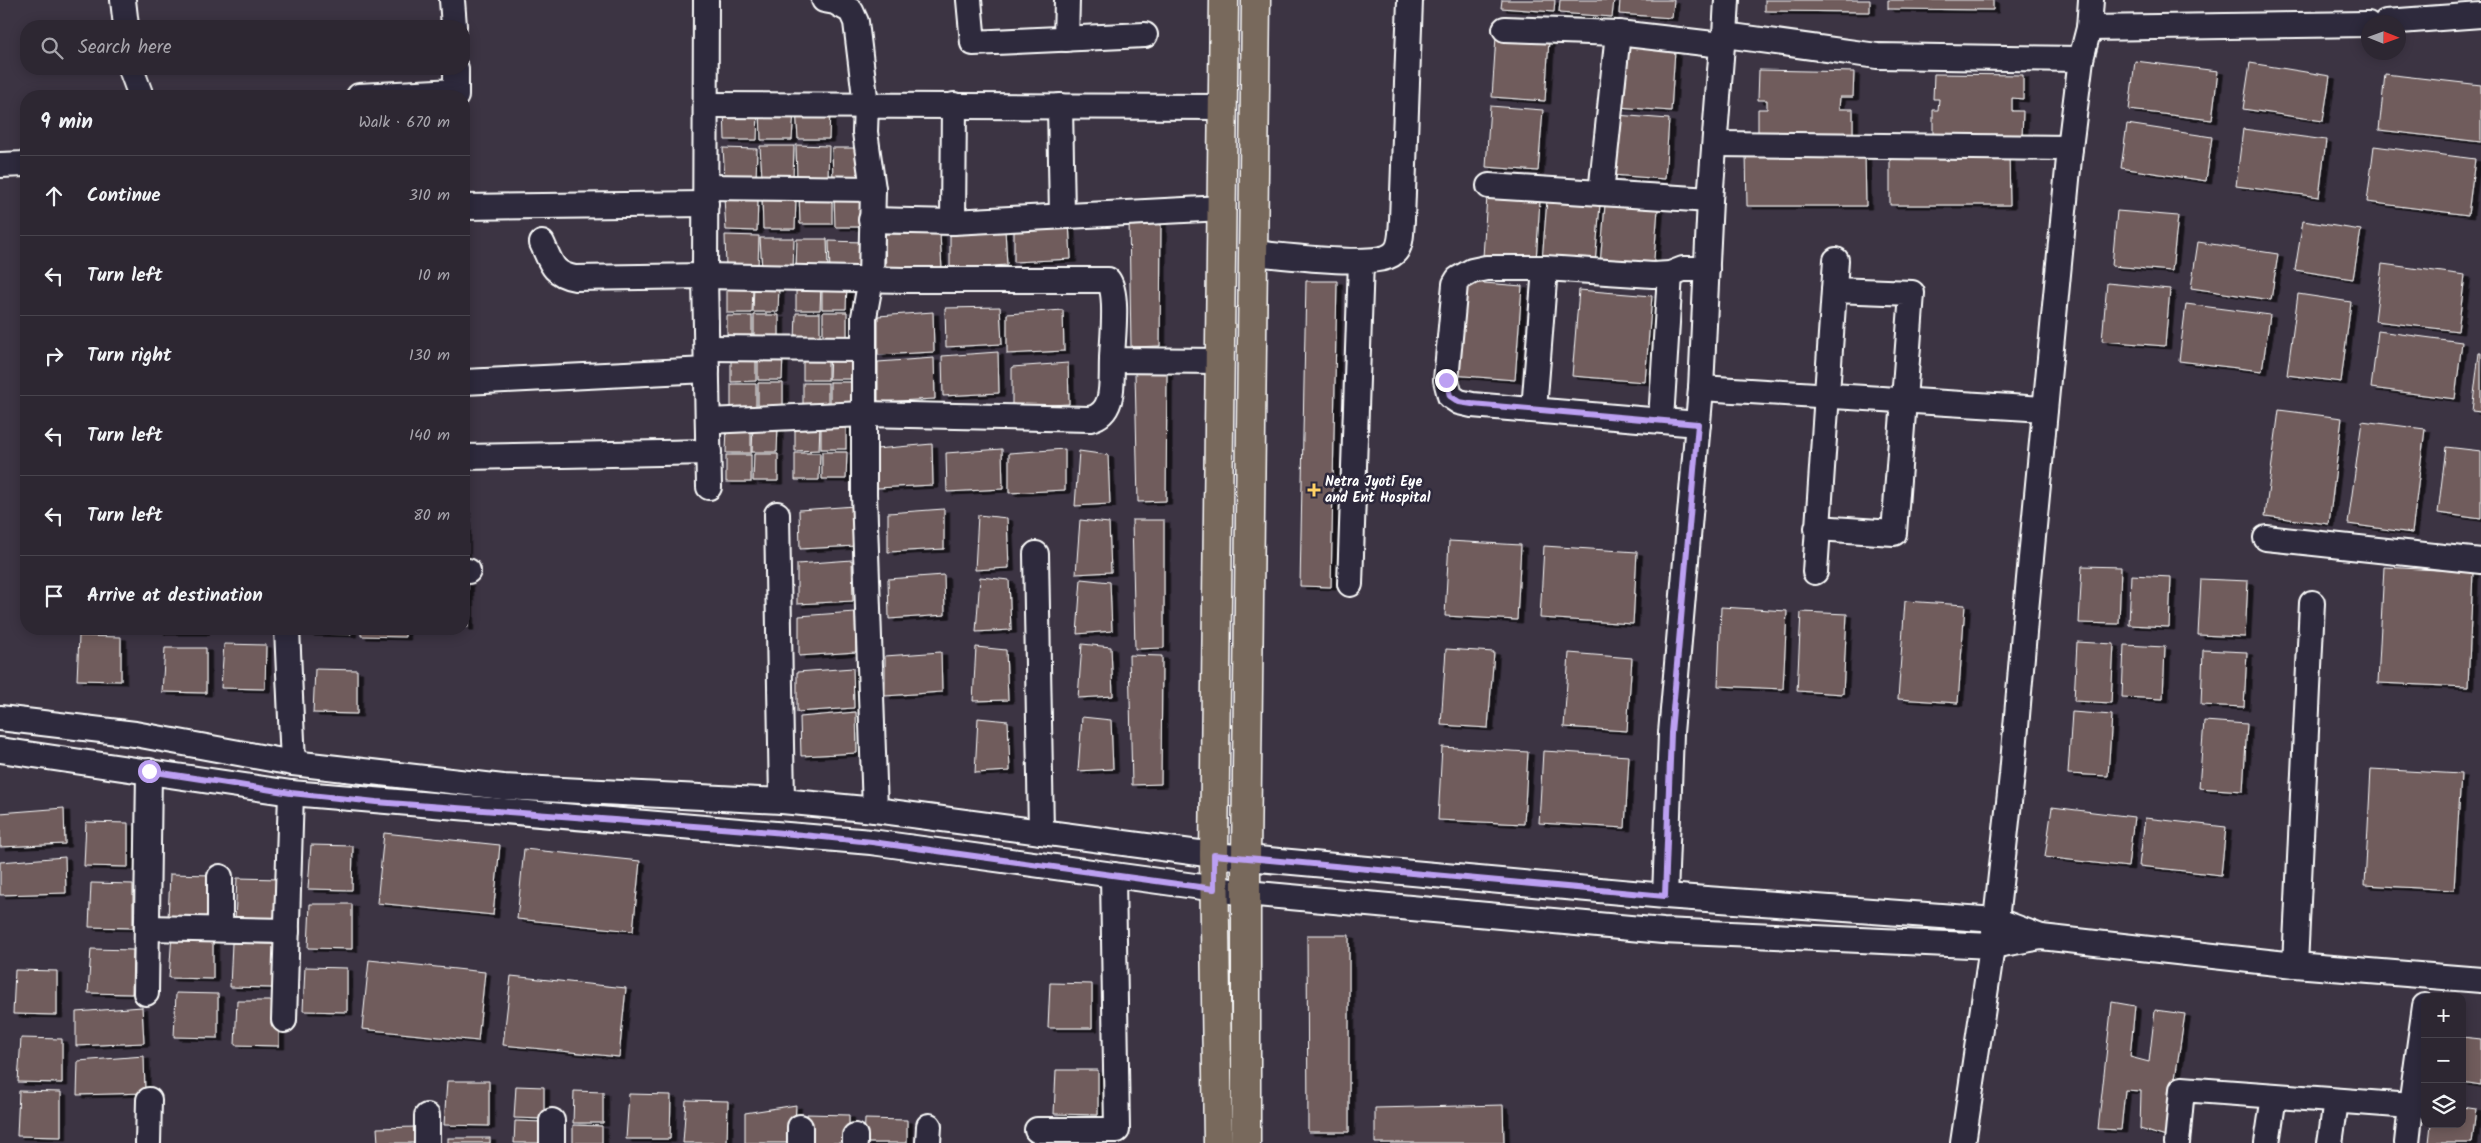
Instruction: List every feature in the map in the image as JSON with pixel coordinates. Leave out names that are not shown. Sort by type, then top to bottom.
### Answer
[{"type":"main road","points":[[1218,1143],[1214,855],[1224,0]]},
{"type":"main road","points":[[1246,1143],[1246,858],[1256,0]]},
{"type":"street","points":[[123,0],[125,20]]},
{"type":"street","points":[[452,0],[454,20]]},
{"type":"street","points":[[706,0],[705,276],[709,487]]},
{"type":"street","points":[[824,0],[835,2],[851,11],[856,22],[866,104],[865,132],[873,189],[871,279],[864,317],[864,494],[875,810]]},
{"type":"street","points":[[968,0],[972,43],[1145,35]]},
{"type":"street","points":[[1066,39],[1068,0]]},
{"type":"street","points":[[1253,253],[1361,262],[1381,260],[1394,253],[1400,241],[1410,0]]},
{"type":"street","points":[[1665,896],[1671,733],[1701,388],[1710,200],[1727,0]]},
{"type":"street","points":[[1963,1143],[1996,920],[2012,776],[2070,148],[2081,60],[2089,28],[2091,0]]},
{"type":"street","points":[[2406,21],[2481,15]]},
{"type":"street","points":[[2089,28],[2361,24]]},
{"type":"street","points":[[1505,29],[1723,40],[1878,56],[2081,60]]},
{"type":"street","points":[[1601,193],[1618,34]]},
{"type":"street","points":[[133,75],[139,90]]},
{"type":"street","points":[[412,90],[456,85]]},
{"type":"street","points":[[706,105],[866,104],[1224,107]]},
{"type":"street","points":[[953,222],[954,105]]},
{"type":"street","points":[[1060,106],[1062,215]]},
{"type":"street","points":[[1716,144],[2070,148]]},
{"type":"street","points":[[0,165],[20,164]]},
{"type":"street","points":[[1489,186],[1710,200]]},
{"type":"street","points":[[470,207],[873,189]]},
{"type":"street","points":[[872,220],[953,222],[1223,208]]},
{"type":"street","points":[[542,243],[552,267],[562,276],[575,278],[705,276],[1108,280],[1112,287],[1112,360],[1109,402],[1106,411],[1099,417],[1090,419],[864,414],[708,421]]},
{"type":"street","points":[[1815,572],[1836,260]]},
{"type":"street","points":[[1350,584],[1361,262]]},
{"type":"street","points":[[1698,424],[1459,402],[1450,396],[1446,380],[1452,307],[1458,279],[1472,271],[1486,268],[1544,268],[1670,274],[1683,269],[1707,269]]},
{"type":"street","points":[[1534,410],[1544,268]]},
{"type":"street","points":[[1661,420],[1670,274]]},
{"type":"street","points":[[1817,528],[1894,533],[1912,293],[1834,290]]},
{"type":"street","points":[[470,381],[707,359],[864,349]]},
{"type":"street","points":[[1112,360],[1220,362]]},
{"type":"street","points":[[1701,388],[2045,409]]},
{"type":"street","points":[[470,457],[709,452]]},
{"type":"street","points":[[776,514],[782,801]]},
{"type":"street","points":[[2266,538],[2481,561]]},
{"type":"street","points":[[1036,554],[1041,832]]},
{"type":"street","points":[[2295,965],[2312,603]]},
{"type":"street","points":[[287,635],[293,763]]},
{"type":"street","points":[[0,718],[135,734],[293,763],[503,787],[782,801],[875,810],[1214,855],[1665,896],[1996,920],[2041,937],[2295,965],[2427,986],[2481,980]]},
{"type":"street","points":[[0,750],[291,793],[376,802],[773,832],[872,842],[1246,893],[1663,931],[1992,946],[2041,937]]},
{"type":"street","points":[[146,993],[149,771]]},
{"type":"street","points":[[284,1020],[291,793]]},
{"type":"street","points":[[1046,1138],[1117,1130],[1113,875]]},
{"type":"street","points":[[220,878],[220,929]]},
{"type":"street","points":[[147,928],[287,930]]},
{"type":"street","points":[[2407,1143],[2421,1035]]},
{"type":"street","points":[[2177,1143],[2182,1089],[2411,1106]]},
{"type":"street","points":[[2267,1143],[2274,1096]]},
{"type":"street","points":[[148,1100],[148,1143]]},
{"type":"street","points":[[2330,1143],[2336,1101]]},
{"type":"street","points":[[427,1116],[427,1143]]},
{"type":"building","points":[[1502,0],[1555,0],[1554,12],[1501,8]]},
{"type":"building","points":[[1560,0],[1614,0],[1612,17],[1559,13]]},
{"type":"building","points":[[1620,0],[1674,0],[1672,18],[1619,14]]},
{"type":"building","points":[[1765,0],[1870,0],[1870,12],[1765,11]]},
{"type":"building","points":[[1888,0],[1993,0],[1993,10],[1888,9]]},
{"type":"building","points":[[1496,36],[1549,40],[1545,101],[1492,97]]},
{"type":"building","points":[[1622,46],[1675,50],[1671,111],[1618,107]]},
{"type":"building","points":[[2135,61],[2218,71],[2212,120],[2129,110]]},
{"type":"building","points":[[2250,63],[2330,76],[2323,121],[2243,109]]},
{"type":"building","points":[[1759,70],[1854,72],[1853,97],[1840,97],[1839,109],[1853,109],[1853,139],[1758,137],[1758,109],[1767,109],[1767,100],[1758,100]]},
{"type":"building","points":[[1934,74],[2023,75],[2023,99],[2012,98],[2012,111],[2023,111],[2022,138],[1933,136],[1933,110],[1938,110],[1939,99],[1933,99]]},
{"type":"building","points":[[2385,74],[2481,85],[2481,142],[2379,130]]},
{"type":"building","points":[[1490,106],[1543,110],[1538,171],[1486,167]]},
{"type":"building","points":[[796,107],[830,107],[829,139],[798,139]]},
{"type":"building","points":[[724,108],[758,109],[757,140],[725,140]]},
{"type":"building","points":[[760,108],[794,109],[792,140],[761,140]]},
{"type":"building","points":[[1616,115],[1669,119],[1665,179],[1612,175]]},
{"type":"building","points":[[2127,124],[2212,137],[2206,181],[2121,168]]},
{"type":"building","points":[[2243,129],[2326,140],[2319,197],[2236,186]]},
{"type":"building","points":[[796,145],[829,146],[828,177],[797,177]]},
{"type":"building","points":[[760,146],[794,146],[793,178],[762,177]]},
{"type":"building","points":[[2374,146],[2475,159],[2468,215],[2367,202]]},
{"type":"building","points":[[723,148],[757,149],[756,180],[725,180]]},
{"type":"building","points":[[832,148],[866,148],[865,180],[833,179]]},
{"type":"building","points":[[1890,152],[2009,152],[2010,205],[1890,205]]},
{"type":"building","points":[[1746,153],[1865,153],[1866,206],[1747,206]]},
{"type":"building","points":[[799,192],[832,193],[832,224],[800,224]]},
{"type":"building","points":[[834,195],[868,196],[867,227],[835,227]]},
{"type":"building","points":[[1487,196],[1540,200],[1536,261],[1483,257]]},
{"type":"building","points":[[762,197],[796,198],[795,229],[763,229]]},
{"type":"building","points":[[724,198],[758,199],[757,231],[726,230]]},
{"type":"building","points":[[1547,200],[1600,204],[1595,264],[1542,261]]},
{"type":"building","points":[[1605,205],[1658,209],[1653,271],[1600,265]]},
{"type":"building","points":[[2117,211],[2178,216],[2172,271],[2112,266]]},
{"type":"building","points":[[1161,217],[1160,346],[1131,347],[1129,218]]},
{"type":"building","points":[[2303,221],[2361,230],[2353,279],[2295,270]]},
{"type":"building","points":[[1014,222],[1069,222],[1071,259],[1014,262]]},
{"type":"building","points":[[950,229],[1005,229],[1007,265],[950,269]]},
{"type":"building","points":[[885,234],[940,234],[942,270],[886,274]]},
{"type":"building","points":[[725,235],[759,236],[758,267],[726,267]]},
{"type":"building","points":[[760,238],[794,238],[793,270],[762,269]]},
{"type":"building","points":[[797,239],[827,239],[828,270],[796,270]]},
{"type":"building","points":[[829,241],[862,242],[861,274],[830,273]]},
{"type":"building","points":[[2198,242],[2278,254],[2271,300],[2191,288]]},
{"type":"building","points":[[2382,264],[2465,275],[2458,331],[2375,321]]},
{"type":"building","points":[[1306,281],[1337,281],[1331,587],[1300,586]]},
{"type":"building","points":[[1459,281],[1522,286],[1515,380],[1452,375]]},
{"type":"building","points":[[822,283],[847,283],[846,309],[822,309]]},
{"type":"building","points":[[2107,283],[2170,289],[2165,346],[2102,341]]},
{"type":"building","points":[[796,284],[821,284],[820,310],[796,310]]},
{"type":"building","points":[[779,285],[778,312],[753,312],[754,286]]},
{"type":"building","points":[[727,287],[753,287],[752,313],[727,313]]},
{"type":"building","points":[[1579,290],[1652,296],[1645,382],[1572,376]]},
{"type":"building","points":[[2298,294],[2351,302],[2341,382],[2287,375]]},
{"type":"building","points":[[2186,304],[2270,315],[2262,371],[2179,361]]},
{"type":"building","points":[[1000,307],[1002,344],[946,347],[945,308]]},
{"type":"building","points":[[1063,310],[1064,351],[1007,354],[1007,314]]},
{"type":"building","points":[[823,312],[847,312],[847,338],[823,339]]},
{"type":"building","points":[[933,312],[934,352],[878,355],[878,316]]},
{"type":"building","points":[[796,313],[820,313],[820,339],[795,340]]},
{"type":"building","points":[[754,315],[779,315],[779,341],[754,342]]},
{"type":"building","points":[[727,316],[752,316],[752,342],[727,342]]},
{"type":"building","points":[[2378,331],[2462,342],[2455,399],[2371,388]]},
{"type":"building","points":[[854,352],[854,379],[829,379],[830,353]]},
{"type":"building","points":[[998,352],[999,393],[943,396],[942,356]]},
{"type":"building","points":[[803,353],[828,353],[828,380],[803,380]]},
{"type":"building","points":[[2479,353],[2481,353],[2481,412],[2472,411]]},
{"type":"building","points":[[758,354],[783,354],[782,380],[758,380]]},
{"type":"building","points":[[731,355],[756,355],[756,381],[731,382]]},
{"type":"building","points":[[934,358],[935,399],[878,402],[878,362]]},
{"type":"building","points":[[1068,363],[1069,404],[1012,407],[1012,367]]},
{"type":"building","points":[[1167,372],[1166,501],[1138,502],[1135,373]]},
{"type":"building","points":[[830,382],[855,382],[855,408],[830,408]]},
{"type":"building","points":[[758,383],[783,383],[783,409],[758,410]]},
{"type":"building","points":[[803,383],[828,383],[828,409],[803,409]]},
{"type":"building","points":[[731,384],[756,384],[756,410],[731,411]]},
{"type":"building","points":[[2279,410],[2342,418],[2329,524],[2265,516]]},
{"type":"building","points":[[2362,421],[2425,429],[2412,533],[2348,524]]},
{"type":"building","points":[[821,423],[846,423],[846,449],[821,449]]},
{"type":"building","points":[[795,424],[820,424],[819,450],[795,451]]},
{"type":"building","points":[[753,425],[778,425],[777,452],[752,452]]},
{"type":"building","points":[[727,426],[751,426],[751,453],[726,453]]},
{"type":"building","points":[[932,444],[933,485],[877,488],[876,449]]},
{"type":"building","points":[[2446,447],[2481,451],[2481,519],[2438,513]]},
{"type":"building","points":[[1002,449],[1003,489],[947,492],[946,453]]},
{"type":"building","points":[[1065,449],[1065,490],[1009,493],[1009,453]]},
{"type":"building","points":[[1079,451],[1108,455],[1110,504],[1075,506]]},
{"type":"building","points":[[822,452],[847,452],[846,479],[822,479]]},
{"type":"building","points":[[795,453],[820,453],[819,480],[795,480]]},
{"type":"building","points":[[754,454],[778,454],[778,481],[753,481]]},
{"type":"building","points":[[726,455],[751,455],[751,482],[726,482]]},
{"type":"building","points":[[855,506],[856,546],[800,549],[799,510]]},
{"type":"building","points":[[944,509],[944,549],[888,552],[888,513]]},
{"type":"building","points":[[978,515],[1007,518],[1009,568],[975,570]]},
{"type":"building","points":[[1080,520],[1109,523],[1111,572],[1076,574]]},
{"type":"building","points":[[1132,520],[1164,520],[1164,648],[1135,649]]},
{"type":"building","points":[[1449,541],[1521,545],[1517,620],[1445,616]]},
{"type":"building","points":[[1544,546],[1637,552],[1633,624],[1540,618]]},
{"type":"building","points":[[852,560],[853,601],[797,604],[797,564]]},
{"type":"building","points":[[2082,566],[2121,567],[2119,624],[2079,623]]},
{"type":"building","points":[[2384,567],[2473,572],[2468,687],[2378,683]]},
{"type":"building","points":[[944,575],[945,615],[889,619],[888,579]]},
{"type":"building","points":[[2131,575],[2171,577],[2169,627],[2129,625]]},
{"type":"building","points":[[980,577],[1009,580],[1011,630],[976,632]]},
{"type":"building","points":[[1081,579],[1110,582],[1112,631],[1077,634]]},
{"type":"building","points":[[2201,579],[2248,581],[2245,637],[2198,635]]},
{"type":"building","points":[[1905,601],[1965,605],[1958,703],[1898,699]]},
{"type":"building","points":[[1721,607],[1787,611],[1783,689],[1718,686]]},
{"type":"building","points":[[855,612],[856,652],[799,656],[799,616]]},
{"type":"building","points":[[1801,612],[1847,614],[1843,694],[1797,691]]},
{"type":"building","points":[[405,635],[405,637],[361,636]]},
{"type":"building","points":[[79,636],[121,637],[121,681],[77,680]]},
{"type":"building","points":[[2077,642],[2114,644],[2111,703],[2074,701]]},
{"type":"building","points":[[224,644],[266,645],[265,689],[221,688]]},
{"type":"building","points":[[1082,644],[1111,647],[1113,696],[1078,698]]},
{"type":"building","points":[[2124,645],[2165,647],[2163,699],[2122,697]]},
{"type":"building","points":[[976,647],[1006,650],[1008,700],[973,701]]},
{"type":"building","points":[[165,648],[206,648],[206,693],[162,692]]},
{"type":"building","points":[[1446,649],[1494,652],[1488,728],[1441,725]]},
{"type":"building","points":[[2203,650],[2247,652],[2244,707],[2201,705]]},
{"type":"building","points":[[941,652],[942,692],[885,696],[885,656]]},
{"type":"building","points":[[1569,653],[1632,658],[1627,731],[1564,727]]},
{"type":"building","points":[[1129,655],[1162,656],[1161,784],[1132,785]]},
{"type":"building","points":[[853,668],[854,708],[797,712],[797,672]]},
{"type":"building","points":[[315,669],[357,670],[357,714],[313,713]]},
{"type":"building","points":[[856,712],[857,753],[801,756],[800,717]]},
{"type":"building","points":[[2072,712],[2112,715],[2108,776],[2068,774]]},
{"type":"building","points":[[1082,717],[1111,720],[1113,769],[1078,771]]},
{"type":"building","points":[[978,718],[1008,721],[1010,771],[975,773]]},
{"type":"building","points":[[2204,721],[2247,724],[2243,791],[2199,788]]},
{"type":"building","points":[[1442,747],[1528,752],[1524,824],[1438,820]]},
{"type":"building","points":[[1543,751],[1629,756],[1625,828],[1539,823]]},
{"type":"building","points":[[2371,769],[2461,774],[2454,890],[2365,885]]},
{"type":"building","points":[[2052,807],[2134,817],[2128,867],[2045,857]]},
{"type":"building","points":[[64,808],[65,844],[0,847],[0,813]]},
{"type":"building","points":[[2145,818],[2226,827],[2221,875],[2139,866]]},
{"type":"building","points":[[86,822],[128,823],[128,867],[84,866]]},
{"type":"building","points":[[384,833],[500,845],[493,915],[377,903]]},
{"type":"building","points":[[311,845],[353,846],[352,890],[308,889]]},
{"type":"building","points":[[524,849],[640,861],[633,931],[517,919]]},
{"type":"building","points":[[65,857],[66,893],[0,895],[0,862]]},
{"type":"building","points":[[170,874],[212,875],[212,920],[168,919]]},
{"type":"building","points":[[237,878],[279,879],[278,923],[235,922]]},
{"type":"building","points":[[91,883],[133,884],[133,928],[89,927]]},
{"type":"building","points":[[310,904],[352,904],[352,949],[308,948]]},
{"type":"building","points":[[172,934],[213,935],[213,979],[169,978]]},
{"type":"building","points":[[1307,935],[1349,935],[1349,1132],[1308,1132]]},
{"type":"building","points":[[232,943],[274,944],[273,988],[230,987]]},
{"type":"building","points":[[91,949],[133,950],[132,994],[88,993]]},
{"type":"building","points":[[369,960],[485,972],[478,1041],[362,1029]]},
{"type":"building","points":[[305,967],[347,968],[347,1012],[303,1011]]},
{"type":"building","points":[[15,970],[57,971],[57,1015],[13,1014]]},
{"type":"building","points":[[511,976],[626,988],[619,1057],[503,1045]]},
{"type":"building","points":[[1050,983],[1092,984],[1092,1028],[1048,1028]]},
{"type":"building","points":[[176,993],[218,994],[218,1038],[174,1037]]},
{"type":"building","points":[[237,1001],[279,1001],[279,1046],[235,1045]]},
{"type":"building","points":[[2112,1002],[2135,1006],[2130,1057],[2149,1062],[2155,1010],[2185,1014],[2166,1137],[2140,1129],[2141,1091],[2125,1090],[2121,1130],[2098,1129]]},
{"type":"building","points":[[142,1007],[144,1043],[76,1046],[76,1012]]},
{"type":"building","points":[[2466,1037],[2481,1039],[2481,1085],[2466,1083]]},
{"type":"building","points":[[21,1038],[62,1039],[62,1083],[18,1082]]},
{"type":"building","points":[[144,1056],[145,1093],[77,1095],[78,1061]]},
{"type":"building","points":[[1056,1070],[1098,1070],[1098,1115],[1054,1114]]},
{"type":"building","points":[[447,1081],[489,1081],[489,1126],[444,1125]]},
{"type":"building","points":[[516,1086],[544,1087],[544,1119],[514,1118]]},
{"type":"building","points":[[19,1091],[61,1092],[61,1137],[17,1136]]},
{"type":"building","points":[[574,1091],[603,1092],[603,1123],[573,1123]]},
{"type":"building","points":[[629,1094],[671,1095],[670,1139],[626,1139]]},
{"type":"building","points":[[686,1100],[728,1101],[727,1143],[683,1143]]},
{"type":"building","points":[[796,1105],[794,1143],[745,1143],[745,1113]]},
{"type":"building","points":[[1503,1105],[1504,1143],[1375,1143],[1375,1108]]},
{"type":"building","points":[[2466,1108],[2476,1109],[2472,1143],[2429,1143],[2431,1128],[2466,1128]]},
{"type":"building","points":[[807,1114],[849,1115],[849,1143],[806,1143]]},
{"type":"building","points":[[865,1119],[907,1120],[907,1143],[864,1143]]},
{"type":"building","points":[[515,1121],[544,1122],[543,1143],[514,1143]]},
{"type":"building","points":[[573,1125],[602,1126],[602,1143],[573,1143]]},
{"type":"building","points":[[416,1127],[417,1143],[378,1143],[377,1128]]},
{"type":"building","points":[[448,1138],[490,1138],[490,1143],[448,1143]]},
{"type":"place","name":"Netra Jyoti Eye and Ent Hospital","points":[[1314,490]]},
{"type":"route","points":[[149,771],[291,793],[376,802],[773,832],[872,842],[1214,889],[1214,855],[1665,896],[1667,799],[1671,733],[1698,424],[1459,402],[1450,396],[1446,380]]}]
